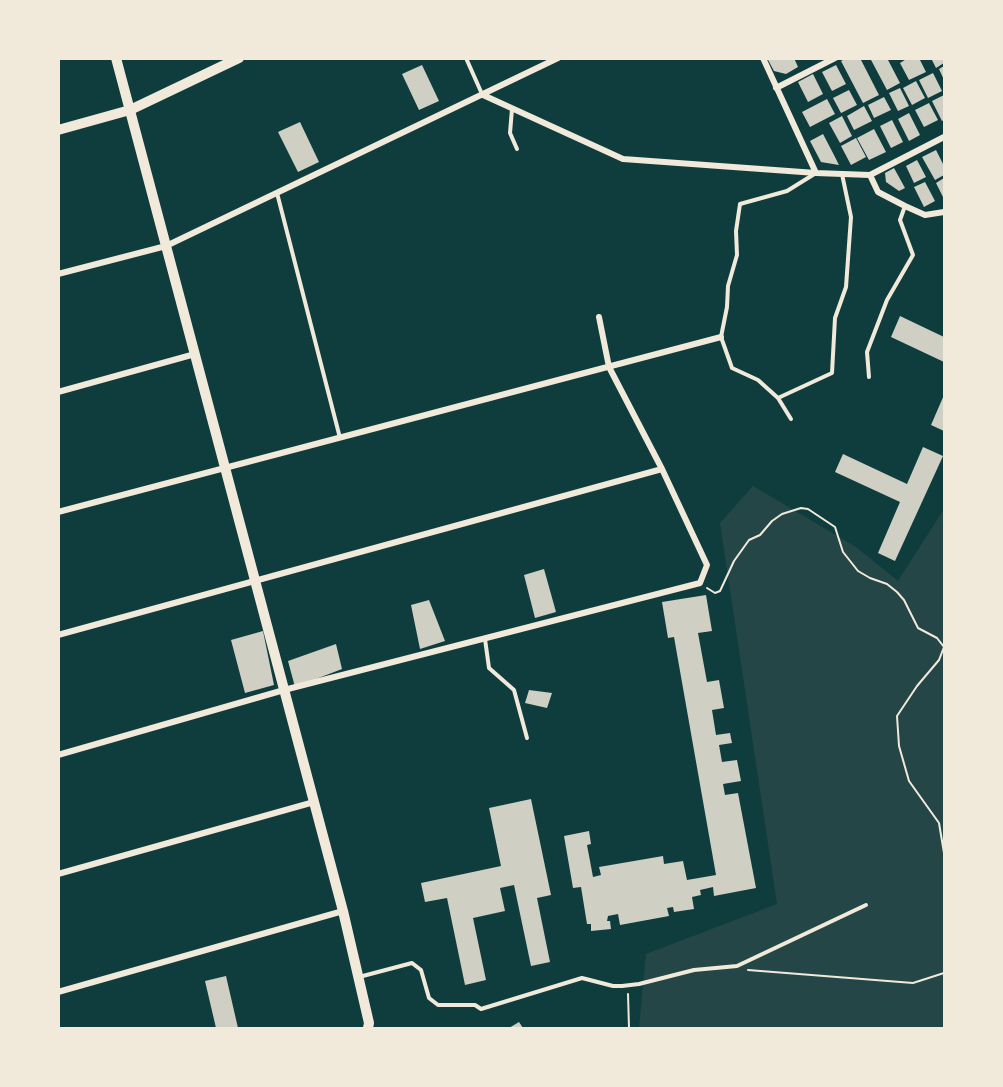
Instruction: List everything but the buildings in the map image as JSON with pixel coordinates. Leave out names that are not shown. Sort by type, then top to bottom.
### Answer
[{"type":"street","points":[[117,58],[343,911],[369,1023],[368,1029]]},
{"type":"street","points":[[58,130],[130,110],[239,58]]},
{"type":"street","points":[[58,274],[166,246],[558,58]]},
{"type":"street","points":[[762,58],[816,173]]},
{"type":"street","points":[[776,88],[836,58]]},
{"type":"street","points":[[483,94],[623,159],[870,175],[945,137]]},
{"type":"street","points":[[870,175],[878,192],[905,206],[925,215],[945,212]]},
{"type":"street","points":[[58,755],[284,690],[700,583],[707,566],[662,469],[609,367],[599,316]]},
{"type":"street","points":[[58,512],[721,337]]},
{"type":"street","points":[[58,392],[195,354]]},
{"type":"street","points":[[58,635],[662,469]]},
{"type":"street","points":[[58,874],[314,802]]},
{"type":"street","points":[[58,992],[343,911]]},
{"type":"lane","points":[[466,58],[483,94]]},
{"type":"lane","points":[[512,109],[510,133],[517,149]]},
{"type":"lane","points":[[791,419],[778,398],[758,380],[732,368],[721,337],[727,307],[728,286],[737,255],[736,231],[740,204],[787,191],[816,173]]},
{"type":"lane","points":[[778,398],[832,373],[835,318],[846,287],[851,217],[842,174]]},
{"type":"lane","points":[[277,193],[340,438]]},
{"type":"lane","points":[[869,377],[867,352],[887,300],[913,255],[900,220],[905,206]]},
{"type":"lane","points":[[485,638],[489,669],[514,690],[527,738]]},
{"type":"lane","points":[[358,977],[412,963],[421,970],[429,998],[438,1005],[475,1005],[481,1009],[582,978],[613,986],[629,985],[694,970],[737,966],[866,905]]},
{"type":"path","points":[[700,583],[715,593],[720,591],[734,561],[749,540],[760,535],[772,521],[782,514],[801,508],[808,509],[835,527],[843,552],[858,571],[886,584],[897,592],[904,600],[918,628],[937,638],[944,646],[939,660],[917,686],[897,716],[899,746],[909,781],[939,824],[945,853]]},
{"type":"path","points":[[737,966],[748,970],[914,983],[945,973]]},
{"type":"path","points":[[629,985],[629,1029]]},
{"type":"shaded area","points":[[753,486],[856,547],[898,581],[944,509],[944,1028],[639,1028],[646,954],[777,904],[720,523]]}]
